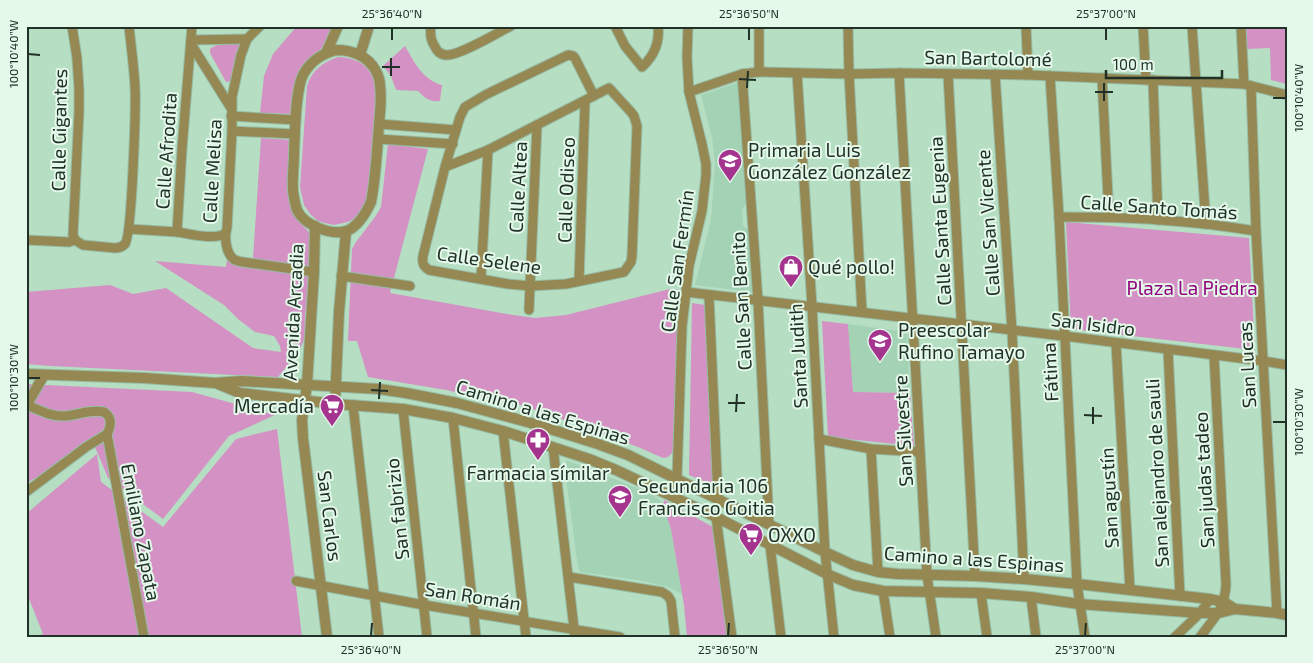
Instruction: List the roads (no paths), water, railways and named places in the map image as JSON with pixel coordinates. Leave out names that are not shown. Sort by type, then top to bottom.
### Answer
[{"type":"street","name":"Calle Gigantes","points":[[72,26],[79,89],[74,237]]},
{"type":"street","points":[[26,240],[69,242],[74,237],[83,245],[119,248],[124,246],[126,242],[129,229],[135,115],[135,87],[129,26]]},
{"type":"street","name":"Calle Afrodita","points":[[177,232],[192,26]]},
{"type":"street","name":"Calle Melisa","points":[[129,229],[215,236],[225,234],[227,228],[232,131],[231,112],[234,86],[247,39],[260,26]]},
{"type":"street","points":[[326,53],[338,26]]},
{"type":"street","points":[[360,55],[369,26]]},
{"type":"street","points":[[431,26],[432,42],[437,51],[444,55],[465,49],[507,27]]},
{"type":"street","points":[[615,26],[625,46],[642,68],[656,50],[658,26]]},
{"type":"street","name":"Calle San Fermín","points":[[675,497],[682,327],[689,266],[702,211],[706,175],[702,144],[689,92],[688,26]]},
{"type":"street","points":[[759,26],[759,72]]},
{"type":"street","points":[[848,26],[862,312]]},
{"type":"street","points":[[1026,26],[1028,75]]},
{"type":"street","points":[[1143,26],[1150,80],[1158,220]]},
{"type":"street","points":[[1192,26],[1206,224]]},
{"type":"street","name":"San Lucas","points":[[1241,26],[1247,85],[1262,361],[1282,614]]},
{"type":"street","points":[[247,39],[191,42],[231,112],[296,120]]},
{"type":"street","points":[[346,50],[360,55],[371,64],[376,72],[381,93],[378,139],[370,202],[367,211],[355,225],[346,231],[325,230],[306,221],[298,212],[295,202],[293,190],[299,86],[302,77],[315,60],[326,53],[346,50]]},
{"type":"street","name":"Calle Selene","points":[[568,55],[575,58],[594,96],[609,88],[631,112],[636,121],[632,256],[631,262],[624,272],[579,281],[530,286],[429,270],[424,267],[422,262],[423,256],[445,168],[462,111],[469,103],[568,55]]},
{"type":"street","name":"Calle Afrodita","points":[[188,72],[207,71]]},
{"type":"street","name":"San Bartolomé","points":[[689,92],[742,74],[759,72],[995,74],[1150,80],[1247,85],[1287,95]]},
{"type":"street","name":"Santa Judith","points":[[797,73],[825,552],[834,637]]},
{"type":"street","name":"San Silvestre","points":[[899,73],[927,575],[936,637]]},
{"type":"street","name":"Calle San Benito","points":[[742,74],[758,301],[769,525]]},
{"type":"street","name":"Calle Santa Eugenia","points":[[948,74],[975,576]]},
{"type":"street","name":"Calle San Vicente","points":[[995,74],[1012,331],[1024,579]]},
{"type":"street","name":"Fátima","points":[[1050,76],[1059,217],[1077,584],[1085,637]]},
{"type":"street","points":[[1102,78],[1109,217]]},
{"type":"street","points":[[445,168],[488,150],[594,96]]},
{"type":"street","name":"Calle Odiseo","points":[[579,281],[585,101]]},
{"type":"street","points":[[379,124],[456,130]]},
{"type":"street","name":"Calle Altea","points":[[529,310],[537,125]]},
{"type":"street","points":[[232,131],[295,134]]},
{"type":"street","points":[[378,139],[453,144]]},
{"type":"street","points":[[481,278],[488,150]]},
{"type":"street","name":"Calle Santo Tomás","points":[[1059,217],[1109,217],[1158,220],[1256,231]]},
{"type":"street","name":"Avenida Arcadia","points":[[304,400],[307,385],[315,226]]},
{"type":"street","points":[[335,404],[339,312],[346,231]]},
{"type":"street","points":[[225,234],[228,251],[234,260],[314,272]]},
{"type":"street","points":[[342,276],[410,286]]},
{"type":"street","name":"San Isidro","points":[[686,292],[1064,336],[1287,365]]},
{"type":"street","points":[[709,296],[718,499]]},
{"type":"street","name":"San agustín","points":[[1116,344],[1130,590]]},
{"type":"street","name":"San alejandro de sauli","points":[[1168,350],[1180,596]]},
{"type":"street","name":"San judas tadeo","points":[[1214,356],[1226,584],[1224,602]]},
{"type":"street","name":"Camino a las Espinas","points":[[26,374],[215,382],[241,381],[379,389],[406,393],[476,408],[598,444],[628,455],[825,552],[853,565],[878,572],[1024,579],[1224,602]]},
{"type":"street","points":[[27,406],[44,374]]},
{"type":"street","name":"Camino a las Espinas","points":[[215,382],[240,393],[335,404],[403,409],[453,418],[503,431],[589,459],[675,497],[827,574],[853,585],[883,591],[981,593],[1031,597],[1079,604],[1218,613]]},
{"type":"street","name":"San Carlos","points":[[304,400],[303,438],[327,637]]},
{"type":"street","points":[[353,405],[379,637]]},
{"type":"street","name":"Emiliano Zapata","points":[[27,406],[57,416],[77,415],[94,411],[104,412],[108,415],[111,423],[107,434],[144,637]]},
{"type":"street","name":"San fabrizio","points":[[403,409],[427,637]]},
{"type":"street","points":[[453,418],[476,637]]},
{"type":"street","points":[[503,431],[526,637]]},
{"type":"street","points":[[26,492],[86,446],[107,434]]},
{"type":"street","points":[[819,439],[871,448],[920,452]]},
{"type":"street","points":[[553,447],[575,633]]},
{"type":"street","points":[[871,448],[878,572]]},
{"type":"street","points":[[716,517],[732,637]]},
{"type":"street","points":[[770,544],[781,637]]},
{"type":"street","points":[[569,577],[662,592],[671,601],[674,637]]},
{"type":"street","name":"San Román","points":[[296,581],[424,605],[524,621],[575,633],[620,637]]},
{"type":"street","points":[[883,591],[890,637]]},
{"type":"street","points":[[981,593],[987,637]]},
{"type":"street","points":[[1031,597],[1036,637]]},
{"type":"street","points":[[1175,637],[1200,613],[1210,599]]},
{"type":"street","points":[[1200,637],[1224,602],[1235,609]]},
{"type":"street","points":[[1218,613],[1235,609],[1282,614]]},
{"type":"place","name":"Primaria Luis González González","points":[[730,182]]},
{"type":"place","name":"Qué pollo!","points":[[791,288]]},
{"type":"place","name":"Preescolar Rufino Tamayo","points":[[880,362]]},
{"type":"place","name":"Mercadía","points":[[332,427]]},
{"type":"place","name":"Farmacia símilar","points":[[538,461]]},
{"type":"place","name":"Secundaria 106 Francisco Goitia","points":[[620,518]]},
{"type":"place","name":"OXXO","points":[[751,556]]},
{"type":"park label","name":"Plaza La Piedra","points":[[1192,288]]}]
